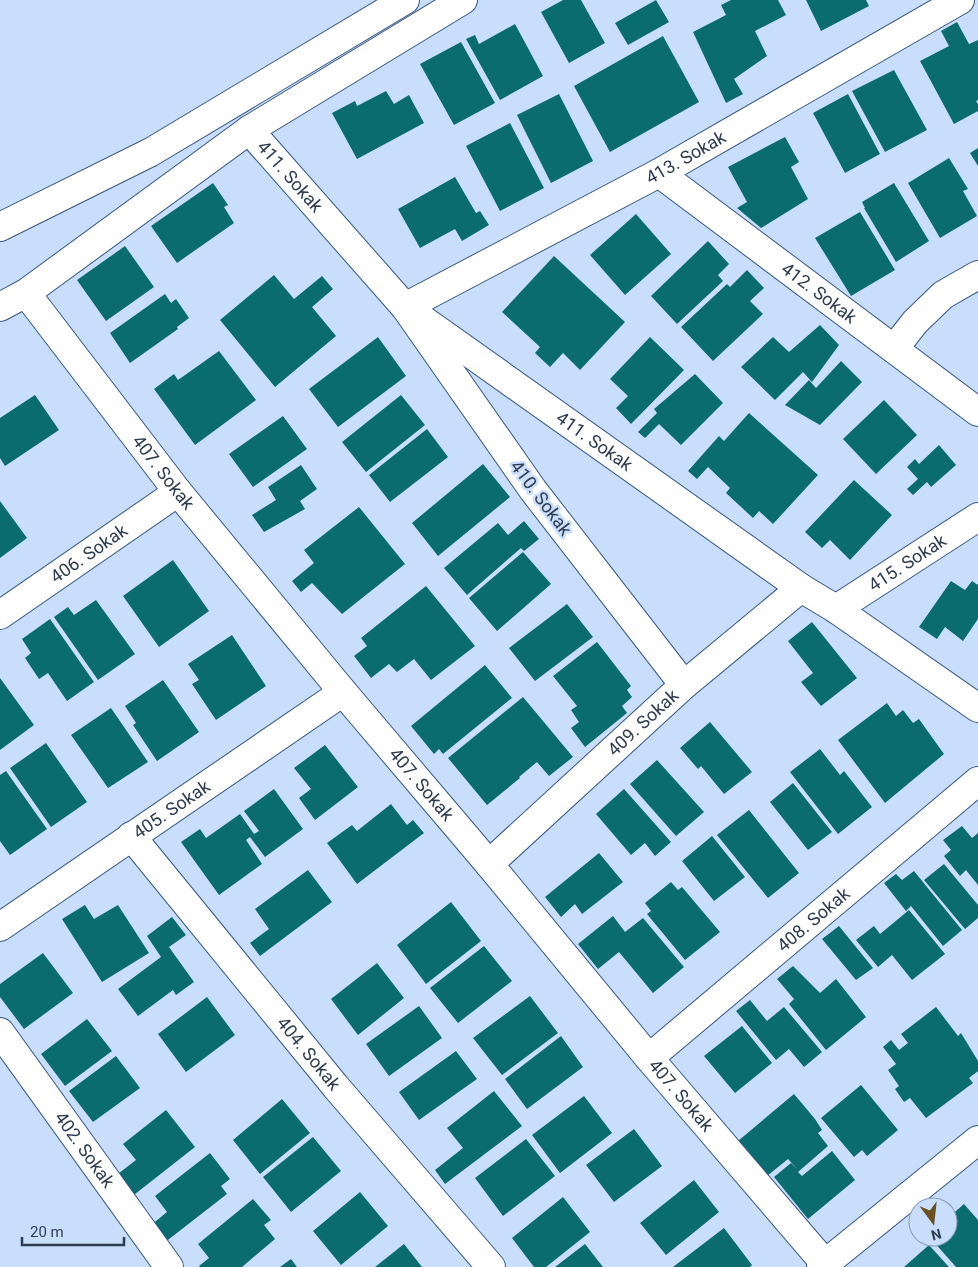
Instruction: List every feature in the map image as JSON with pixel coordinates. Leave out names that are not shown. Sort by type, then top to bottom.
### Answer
[{"type":"street","points":[[0,227],[151,152],[405,0]]},
{"type":"street","points":[[0,307],[26,293],[249,130],[463,0]]},
{"type":"street","name":"413. Sokak","points":[[405,307],[659,173],[960,0]]},
{"type":"street","name":"411. Sokak","points":[[249,130],[405,307],[801,588],[836,609],[978,708]]},
{"type":"street","name":"412. Sokak","points":[[659,173],[978,412]]},
{"type":"street","points":[[894,349],[914,322],[943,295],[978,275]]},
{"type":"street","name":"407. Sokak","points":[[26,293],[178,492],[342,692],[489,864],[649,1058],[825,1266]]},
{"type":"street","name":"410. Sokak","points":[[405,307],[533,490],[684,685]]},
{"type":"street","name":"406. Sokak","points":[[0,615],[178,492]]},
{"type":"street","name":"415. Sokak","points":[[836,609],[978,517]]},
{"type":"street","name":"409. Sokak","points":[[489,864],[684,685],[801,588]]},
{"type":"street","name":"405. Sokak","points":[[0,926],[342,692]]},
{"type":"street","name":"408. Sokak","points":[[649,1058],[978,781]]},
{"type":"street","name":"404. Sokak","points":[[131,836],[336,1087],[491,1267]]},
{"type":"street","name":"402. Sokak","points":[[0,1032],[169,1267]]},
{"type":"street","points":[[825,1266],[978,1140]]},
{"type":"building","points":[[563,0],[581,0],[605,43],[569,63],[541,12]]},
{"type":"building","points":[[656,0],[669,22],[628,45],[615,23]]},
{"type":"building","points":[[731,0],[778,0],[786,15],[755,31],[767,56],[734,79],[743,94],[726,103],[693,32],[726,15],[721,5]]},
{"type":"building","points":[[806,0],[866,0],[869,6],[821,31]]},
{"type":"building","points":[[957,22],[969,44],[978,40],[978,100],[976,101],[978,111],[954,124],[920,61],[949,46],[941,31]]},
{"type":"building","points":[[515,24],[543,76],[500,100],[466,39],[475,35],[479,44]]},
{"type":"building","points":[[663,36],[699,102],[610,152],[574,86]]},
{"type":"building","points":[[461,42],[495,103],[454,125],[420,64]]},
{"type":"building","points":[[894,70],[927,130],[885,152],[852,91]]},
{"type":"building","points":[[386,91],[394,104],[409,95],[424,123],[357,159],[332,113],[355,101],[357,106]]},
{"type":"building","points":[[559,94],[593,161],[551,183],[517,115]]},
{"type":"building","points":[[848,94],[880,154],[845,173],[813,113]]},
{"type":"building","points":[[510,123],[544,188],[500,211],[466,146]]},
{"type":"building","points":[[785,137],[799,162],[791,167],[808,199],[761,228],[737,208],[747,202],[728,167]]},
{"type":"building","points":[[978,148],[978,166],[970,153]]},
{"type":"building","points":[[949,158],[968,189],[963,191],[977,216],[940,238],[908,183]]},
{"type":"building","points":[[455,177],[476,213],[480,211],[489,225],[462,241],[455,229],[420,248],[398,209]]},
{"type":"building","points":[[213,183],[228,205],[224,207],[234,223],[177,263],[151,226]]},
{"type":"building","points":[[894,183],[929,241],[896,262],[862,202]]},
{"type":"building","points":[[860,212],[895,270],[851,296],[815,238]]},
{"type":"building","points":[[636,214],[671,254],[625,295],[590,255]]},
{"type":"building","points":[[708,241],[729,264],[718,275],[723,281],[677,324],[651,296]]},
{"type":"building","points":[[125,246],[154,287],[106,321],[77,280]]},
{"type":"building","points":[[554,256],[625,322],[580,370],[563,353],[550,367],[535,353],[540,347],[502,312]]},
{"type":"building","points":[[747,270],[764,288],[750,301],[763,314],[713,361],[681,327],[727,284],[730,287]]},
{"type":"building","points":[[274,275],[294,299],[322,276],[333,289],[312,307],[336,336],[275,387],[220,320]]},
{"type":"building","points":[[165,294],[171,303],[176,299],[189,318],[177,327],[178,329],[130,363],[110,333]]},
{"type":"building","points":[[820,325],[839,345],[812,382],[803,372],[775,400],[741,367],[773,337],[789,352]]},
{"type":"building","points":[[378,337],[406,376],[338,427],[309,389]]},
{"type":"building","points":[[650,337],[684,370],[631,424],[616,408],[628,396],[610,379]]},
{"type":"building","points":[[219,351],[256,400],[195,445],[154,389],[174,374],[178,380]]},
{"type":"building","points":[[841,361],[862,382],[820,425],[785,405],[809,380],[816,388]]},
{"type":"building","points":[[695,374],[723,403],[681,445],[659,424],[645,438],[638,432],[657,413],[654,409]]},
{"type":"building","points":[[35,395],[59,430],[5,466],[0,458],[0,418]]},
{"type":"building","points":[[401,395],[425,425],[366,472],[342,442]]},
{"type":"building","points":[[884,400],[917,435],[876,474],[843,439]]},
{"type":"building","points":[[749,413],[818,475],[773,524],[759,511],[753,518],[726,493],[730,488],[708,467],[697,479],[688,471],[719,436],[724,441]]},
{"type":"building","points":[[283,416],[307,449],[253,487],[229,454]]},
{"type":"building","points":[[427,429],[448,457],[390,502],[369,475]]},
{"type":"building","points":[[939,445],[956,465],[931,487],[927,482],[913,495],[907,489],[918,479],[907,467],[915,459],[919,464]]},
{"type":"building","points":[[483,464],[510,497],[438,556],[412,523]]},
{"type":"building","points":[[301,465],[317,489],[300,501],[305,509],[264,532],[252,515],[276,500],[268,487]]},
{"type":"building","points":[[854,480],[892,515],[850,560],[830,540],[822,548],[805,532]]},
{"type":"building","points":[[0,501],[27,538],[0,558]]},
{"type":"building","points":[[359,507],[405,564],[342,614],[312,583],[301,592],[292,581],[314,563],[304,550]]},
{"type":"building","points":[[524,521],[539,539],[524,551],[521,548],[467,595],[444,568],[498,523],[508,535]]},
{"type":"building","points":[[523,552],[551,584],[497,631],[469,598]]},
{"type":"building","points":[[173,560],[209,611],[159,647],[123,596]]},
{"type":"building","points":[[951,581],[965,590],[972,581],[978,585],[978,619],[963,641],[945,627],[937,639],[919,627]]},
{"type":"building","points":[[426,586],[475,646],[431,680],[414,659],[397,672],[389,664],[371,678],[354,656],[367,646],[361,638]]},
{"type":"building","points":[[96,600],[135,654],[98,680],[54,617],[68,607],[74,615]]},
{"type":"building","points":[[567,604],[593,637],[535,681],[509,648]]},
{"type":"building","points":[[50,619],[94,682],[67,701],[48,673],[39,679],[25,658],[31,653],[22,639]]},
{"type":"building","points":[[812,622],[857,678],[821,706],[801,682],[813,673],[788,641]]},
{"type":"building","points":[[232,635],[266,686],[216,720],[192,684],[199,680],[188,664]]},
{"type":"building","points":[[597,642],[631,686],[627,690],[632,697],[622,706],[627,713],[585,747],[571,728],[579,722],[571,710],[577,706],[553,676]]},
{"type":"building","points":[[485,665],[512,698],[443,754],[439,749],[434,754],[411,726]]},
{"type":"building","points":[[0,678],[34,725],[0,750]]},
{"type":"building","points":[[163,680],[199,732],[157,761],[133,725],[136,723],[125,706]]},
{"type":"building","points":[[523,697],[573,757],[549,776],[537,762],[487,805],[448,758]]},
{"type":"building","points":[[887,703],[896,716],[903,710],[913,723],[919,719],[944,754],[885,803],[838,740]]},
{"type":"building","points":[[111,708],[148,762],[108,788],[71,735]]},
{"type":"building","points":[[710,722],[752,772],[724,794],[701,766],[698,769],[680,748]]},
{"type":"building","points":[[46,743],[87,802],[51,827],[10,768]]},
{"type":"building","points":[[325,745],[358,787],[315,820],[299,798],[311,789],[294,768]]},
{"type":"building","points":[[820,749],[840,775],[844,771],[872,807],[838,834],[790,772]]},
{"type":"building","points":[[657,760],[704,812],[676,836],[630,784]]},
{"type":"building","points":[[6,771],[47,829],[10,855],[0,841],[0,775]]},
{"type":"building","points":[[793,783],[832,832],[808,850],[770,802]]},
{"type":"building","points":[[274,789],[303,829],[265,857],[250,837],[246,840],[262,864],[219,895],[181,842],[200,829],[206,838],[240,814],[254,834],[259,831],[244,811]]},
{"type":"building","points":[[624,789],[671,842],[655,856],[645,843],[631,855],[596,814]]},
{"type":"building","points":[[391,804],[407,825],[413,820],[424,833],[357,884],[327,843],[352,825],[357,831]]},
{"type":"building","points":[[749,810],[799,873],[768,898],[717,835]]},
{"type":"building","points":[[962,826],[972,838],[978,833],[978,885],[966,870],[960,876],[944,856],[951,850],[943,840]]},
{"type":"building","points":[[712,836],[745,877],[714,901],[682,861]]},
{"type":"building","points":[[599,853],[623,882],[582,914],[575,904],[561,917],[545,897]]},
{"type":"building","points":[[944,864],[978,905],[978,918],[965,929],[924,880]]},
{"type":"building","points":[[308,870],[332,902],[260,956],[250,943],[269,929],[255,909]]},
{"type":"building","points":[[914,871],[962,930],[943,946],[911,906],[906,911],[884,883],[896,874],[902,880]]},
{"type":"building","points":[[671,882],[678,890],[682,887],[720,932],[685,960],[647,914],[651,911],[645,903]]},
{"type":"building","points":[[451,902],[481,941],[426,984],[397,945]]},
{"type":"building","points":[[85,905],[94,919],[118,905],[149,953],[102,982],[62,919]]},
{"type":"building","points":[[909,910],[945,954],[912,980],[892,955],[878,967],[856,940],[874,926],[880,934]]},
{"type":"building","points":[[613,916],[625,932],[643,918],[684,967],[653,993],[619,952],[598,969],[578,944]]},
{"type":"building","points":[[172,917],[186,935],[169,947],[194,982],[176,995],[173,990],[138,1016],[118,989],[161,957],[147,936]]},
{"type":"building","points":[[839,926],[873,968],[856,980],[822,939]]},
{"type":"building","points":[[484,946],[512,981],[458,1023],[430,988]]},
{"type":"building","points":[[43,953],[73,993],[24,1029],[0,997],[0,984]]},
{"type":"building","points":[[377,963],[404,998],[358,1035],[331,999]]},
{"type":"building","points":[[793,966],[820,993],[836,979],[866,1017],[826,1050],[789,1004],[794,999],[777,979]]},
{"type":"building","points":[[530,996],[558,1033],[502,1075],[473,1038]]},
{"type":"building","points":[[207,997],[235,1035],[186,1072],[158,1034]]},
{"type":"building","points":[[750,1000],[767,1021],[784,1007],[822,1052],[804,1067],[789,1049],[776,1060],[736,1011]]},
{"type":"building","points":[[419,1006],[442,1038],[389,1076],[366,1044]]},
{"type":"building","points":[[936,1007],[958,1036],[961,1033],[978,1061],[978,1071],[969,1078],[973,1083],[926,1118],[910,1098],[904,1102],[895,1089],[899,1086],[888,1070],[896,1064],[883,1047],[891,1040],[899,1050],[908,1043],[901,1034]]},
{"type":"building","points":[[87,1019],[112,1051],[65,1086],[41,1054]]},
{"type":"building","points":[[742,1026],[772,1063],[735,1093],[704,1056]]},
{"type":"building","points":[[561,1036],[583,1067],[527,1109],[505,1079]]},
{"type":"building","points":[[456,1051],[477,1079],[419,1120],[399,1092]]},
{"type":"building","points":[[116,1056],[140,1088],[93,1122],[69,1091]]},
{"type":"building","points":[[861,1085],[898,1130],[867,1156],[862,1150],[854,1157],[821,1118]]},
{"type":"building","points":[[494,1091],[522,1126],[445,1184],[435,1170],[463,1148],[447,1128]]},
{"type":"building","points":[[794,1094],[815,1119],[822,1130],[818,1133],[828,1146],[798,1172],[802,1176],[832,1151],[855,1180],[808,1219],[774,1177],[791,1163],[797,1169],[788,1159],[767,1176],[738,1141]]},
{"type":"building","points":[[584,1096],[612,1133],[560,1173],[532,1135]]},
{"type":"building","points":[[282,1099],[310,1133],[260,1174],[233,1140]]},
{"type":"building","points":[[166,1110],[195,1147],[130,1198],[114,1177],[136,1160],[123,1144]]},
{"type":"building","points":[[634,1129],[662,1166],[614,1202],[586,1165]]},
{"type":"building","points":[[313,1137],[341,1171],[291,1212],[263,1177]]},
{"type":"building","points":[[526,1139],[555,1176],[503,1216],[475,1178]]},
{"type":"building","points":[[210,1153],[230,1179],[221,1186],[227,1194],[164,1243],[150,1226],[167,1212],[155,1196]]},
{"type":"building","points":[[694,1180],[719,1212],[666,1255],[640,1223]]},
{"type":"building","points":[[360,1192],[388,1226],[341,1265],[313,1231]]},
{"type":"building","points":[[563,1197],[590,1232],[546,1267],[534,1267],[512,1238]]},
{"type":"building","points":[[253,1199],[271,1220],[264,1225],[275,1239],[242,1267],[200,1267],[209,1258],[198,1244]]},
{"type":"building","points":[[964,1204],[978,1220],[978,1267],[956,1267],[938,1247],[958,1247],[958,1209]]},
{"type":"building","points":[[724,1228],[752,1265],[750,1267],[673,1267]]},
{"type":"building","points":[[404,1244],[422,1267],[375,1267]]},
{"type":"building","points":[[585,1244],[603,1267],[555,1267]]},
{"type":"building","points":[[927,1247],[931,1247],[949,1267],[904,1267]]},
{"type":"building","points":[[291,1259],[297,1267],[280,1267]]}]
